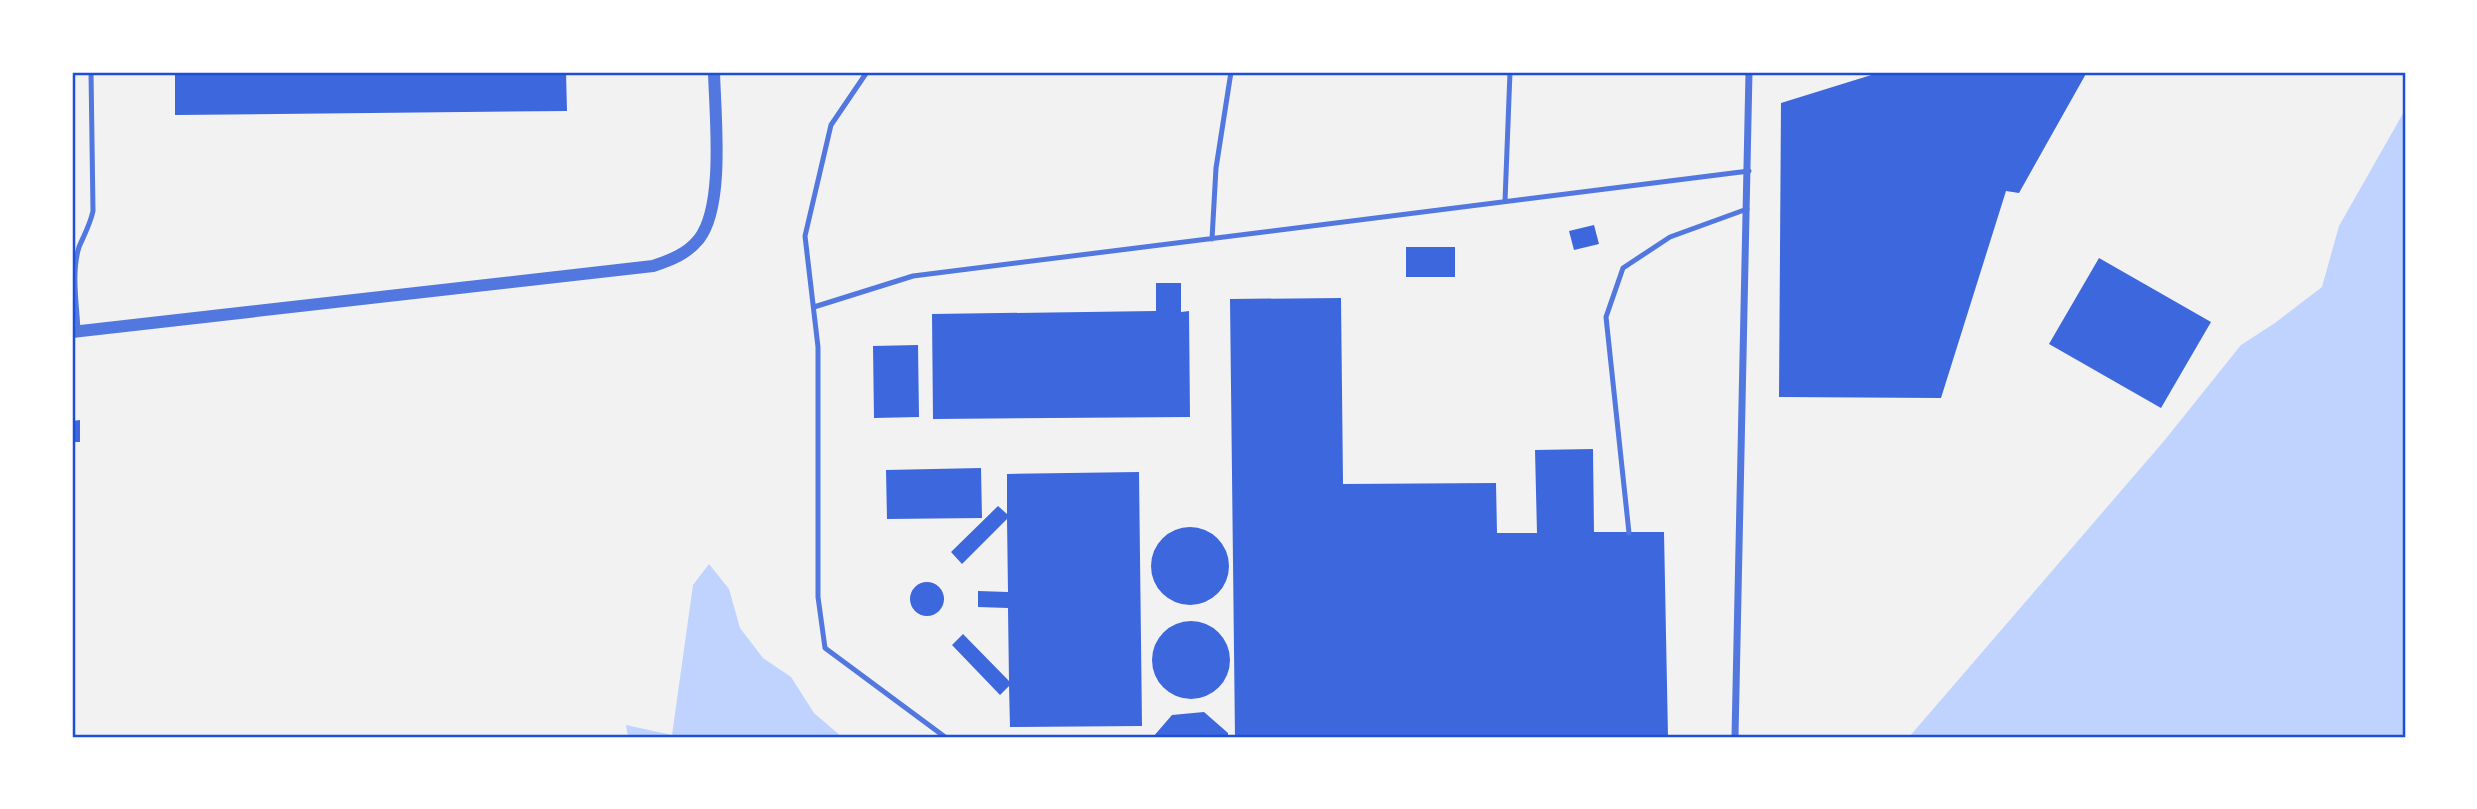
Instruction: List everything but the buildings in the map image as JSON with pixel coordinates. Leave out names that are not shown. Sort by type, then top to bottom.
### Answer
[{"type":"street","points":[[75,332],[653,266],[675,258],[701,237],[710,219],[715,197],[714,72]]},
{"type":"street","points":[[1735,737],[1749,72]]},
{"type":"lane","points":[[75,332],[79,247],[88,232],[93,211],[91,72]]},
{"type":"lane","points":[[867,72],[831,125],[805,236],[818,347],[818,597],[825,648],[945,737]]},
{"type":"lane","points":[[1212,239],[1216,168],[1231,72]]},
{"type":"lane","points":[[1506,201],[1510,72]]},
{"type":"lane","points":[[814,307],[913,276],[1749,171]]},
{"type":"lane","points":[[1629,533],[1605,317],[1623,268],[1670,237],[1747,209]]},
{"type":"water","points":[[2405,110],[2405,737],[1909,737],[2164,441],[2241,345],[2322,287],[2339,226]]},
{"type":"water","points":[[709,564],[729,589],[740,628],[763,658],[791,677],[814,713],[842,737],[628,737],[626,725],[672,735],[693,585]]}]
